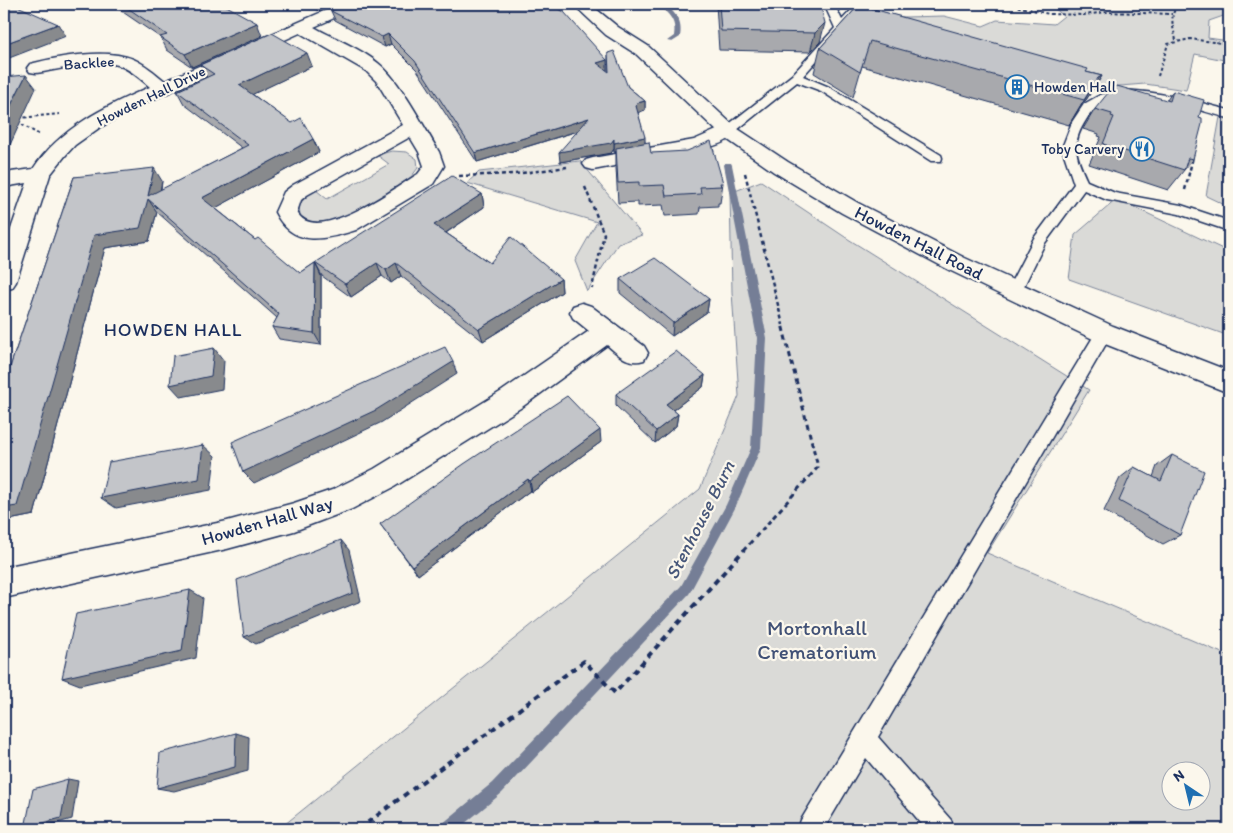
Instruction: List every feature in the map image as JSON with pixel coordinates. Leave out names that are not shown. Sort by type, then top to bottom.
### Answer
[{"type":"street","name":"Howden Hall Drive","points":[[4,282],[43,168],[76,136],[96,121],[132,102],[353,4]]},
{"type":"street","name":"Howden Hall Road","points":[[581,4],[612,31],[642,50],[728,130],[781,167],[850,208],[1014,292],[1104,333],[1229,382]]},
{"type":"street","name":"Howden Hall Road","points":[[608,6],[642,50]]},
{"type":"street","points":[[301,27],[372,67],[384,79],[433,159],[434,166],[426,179],[356,220],[334,230],[319,232],[294,226],[288,220],[287,205],[300,190],[413,127]]},
{"type":"street","name":"Backlee","points":[[36,68],[104,59],[122,61],[133,66],[163,88]]},
{"type":"street","points":[[585,165],[697,145],[710,141],[728,130]]},
{"type":"street","points":[[4,180],[43,168]]},
{"type":"street","points":[[582,312],[635,353]]},
{"type":"street","name":"Howden Hall Way","points":[[4,583],[227,535],[294,517],[341,500],[384,478],[512,399],[606,332]]},
{"type":"lane","points":[[829,4],[840,28]]},
{"type":"lane","points":[[728,130],[796,77],[862,4]]},
{"type":"lane","points":[[796,77],[825,89],[936,158]]},
{"type":"lane","points":[[1081,184],[1069,145],[1081,113],[1090,104],[1102,97],[1114,94],[1131,94],[1157,97],[1229,114]]},
{"type":"lane","points":[[1081,184],[1112,197],[1181,210],[1229,226]]},
{"type":"lane","points":[[1014,292],[1039,242],[1081,184]]},
{"type":"lane","points":[[810,829],[1030,454],[1104,333]]},
{"type":"lane","points":[[865,738],[942,829]]},
{"type":"path","points":[[1007,4],[1049,14],[1084,15],[1106,12],[1172,14]]},
{"type":"path","points":[[1176,40],[1172,14],[1176,6],[1180,4]]},
{"type":"path","points":[[1157,97],[1158,77],[1168,44],[1176,40],[1190,39],[1229,44]]},
{"type":"path","points":[[14,121],[41,135],[43,143],[41,156],[43,168]]},
{"type":"path","points":[[1181,210],[1193,154]]},
{"type":"path","points":[[430,174],[455,176],[515,174],[585,165],[604,234],[592,292],[582,312]]},
{"type":"path","points":[[359,829],[584,662],[616,693],[818,467],[744,169]]},
{"type":"green space","points":[[1049,4],[1221,4],[1229,11],[1229,14],[1209,21],[1208,38],[1229,41],[1229,61],[1195,54],[1186,90],[1145,84],[1082,89],[868,13],[905,17],[944,16],[983,26],[997,20],[1054,24],[1064,16]]},
{"type":"green space","points":[[1220,117],[1229,120],[1229,207],[1206,196]]},
{"type":"green space","points":[[392,151],[407,152],[417,159],[418,168],[411,177],[372,202],[340,218],[325,222],[311,221],[300,215],[299,205],[308,194],[316,190],[327,199],[389,164],[377,155]]},
{"type":"green space","points":[[580,161],[642,235],[618,244],[587,291],[575,261],[597,222],[467,183],[479,172]]},
{"type":"green space","name":"Mortonhall Crematorium","points":[[761,181],[845,237],[1089,390],[987,553],[1229,656],[1229,829],[279,829],[700,489],[739,396],[732,292],[730,193]]},
{"type":"green space","points":[[1117,199],[1229,252],[1229,336],[1069,279],[1075,235]]},
{"type":"building","points":[[4,4],[13,4],[58,24],[4,44]]},
{"type":"building","points":[[122,4],[223,4],[257,23],[185,54],[160,37],[167,35]]},
{"type":"building","points":[[347,4],[551,4],[564,12],[607,60],[597,63],[609,72],[608,53],[614,51],[628,87],[645,101],[637,103],[636,106],[645,137],[614,143],[614,139],[611,143],[559,152],[589,118],[475,153],[415,61],[388,34],[382,37],[331,11]]},
{"type":"building","points":[[719,4],[820,4],[825,23],[815,33],[721,31]]},
{"type":"building","points":[[859,5],[1088,69],[1086,72],[1102,76],[1098,78],[1084,100],[870,41],[860,72],[820,48]]},
{"type":"building","points":[[272,33],[307,53],[239,85],[292,123],[301,118],[313,139],[202,198],[255,240],[258,238],[300,273],[315,263],[314,333],[272,327],[279,314],[148,199],[140,228],[94,235],[17,506],[4,508],[4,385],[74,177],[154,168],[148,196],[248,145],[177,91],[214,74],[200,65]]},
{"type":"building","points":[[26,75],[4,119],[4,77]]},
{"type":"building","points":[[1117,86],[1170,101],[1173,91],[1204,100],[1199,117],[1202,118],[1202,124],[1193,159],[1188,158],[1184,170],[1103,144],[1114,117],[1111,116],[1112,114],[1095,109],[1112,88]]},
{"type":"building","points":[[711,141],[723,183],[720,183],[721,186],[700,187],[701,194],[666,196],[664,185],[639,186],[639,182],[618,183],[616,148],[649,142],[651,153],[687,151]]},
{"type":"building","points":[[452,176],[482,194],[434,225],[490,263],[511,237],[561,279],[479,329],[396,263],[386,270],[377,263],[345,284],[315,263]]},
{"type":"building","points":[[655,258],[709,299],[673,323],[620,279]]},
{"type":"building","points":[[445,347],[453,362],[376,410],[243,472],[232,442]]},
{"type":"building","points":[[214,348],[211,376],[170,385],[173,356]]},
{"type":"building","points":[[676,351],[705,375],[666,404],[678,414],[656,431],[616,394]]},
{"type":"building","points":[[567,396],[600,430],[530,481],[528,479],[412,566],[380,524],[464,464]]},
{"type":"building","points":[[203,445],[199,479],[101,498],[109,462]]},
{"type":"building","points":[[1172,455],[1204,471],[1180,535],[1119,501],[1134,467],[1161,481]]},
{"type":"building","points":[[341,540],[353,593],[244,637],[237,580]]},
{"type":"building","points":[[190,590],[182,651],[62,678],[76,614]]},
{"type":"building","points":[[236,733],[235,767],[157,788],[160,753]]},
{"type":"building","points":[[68,779],[61,818],[25,828],[33,789]]},
{"type":"waterway","name":"Stenhouse Burn","points":[[661,4],[672,14],[678,26],[677,37],[670,41]]},
{"type":"waterway","name":"Stenhouse Burn","points":[[447,829],[497,788],[685,590],[730,508],[756,448],[762,338],[728,165]]},
{"type":"place","name":"Howden Hall","points":[[1017,87]]},
{"type":"place","name":"Toby Carvery","points":[[1142,149]]},
{"type":"district","name":"HOWDEN HALL","points":[[173,329]]}]
